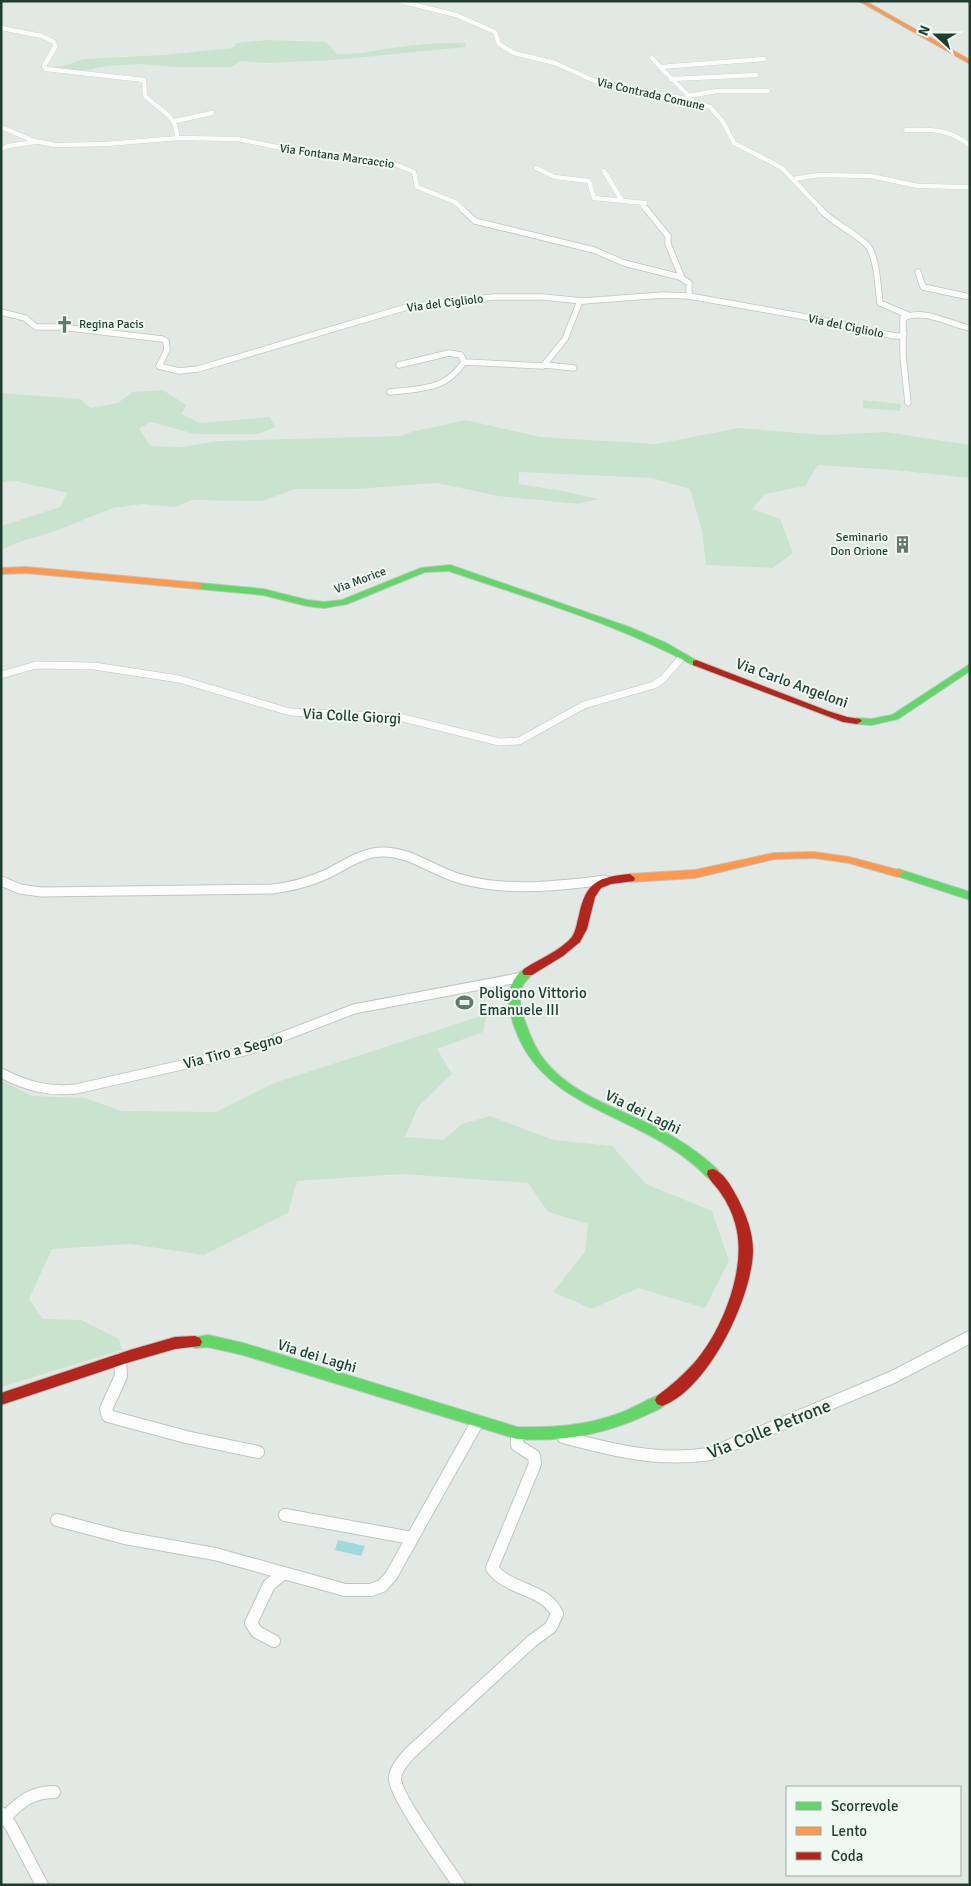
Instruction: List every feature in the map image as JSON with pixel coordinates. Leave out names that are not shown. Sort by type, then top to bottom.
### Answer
[{"type":"main road","points":[[861,1],[970,62]]},
{"type":"main road","name":"Via Morice","points":[[1,571],[26,570],[258,592],[324,605],[344,602],[424,570],[447,568],[461,571],[626,629],[663,645],[682,657]]},
{"type":"main road","name":"Via Carlo Angeloni","points":[[682,657],[825,714],[863,722],[895,718],[970,667]]},
{"type":"main road","points":[[523,977],[575,940],[583,923],[588,894],[597,884],[608,879],[695,874],[767,858],[804,855],[834,858],[873,866],[968,897]]},
{"type":"main road","name":"Via dei Laghi","points":[[1,1400],[120,1360],[182,1342],[216,1342],[261,1354],[517,1433],[557,1436],[587,1430],[630,1415],[665,1398],[688,1381],[712,1351],[727,1323],[742,1279],[746,1244],[743,1229],[731,1200],[722,1185],[705,1166],[664,1137],[580,1096],[555,1078],[534,1059],[520,1029],[513,996],[515,988],[523,977]]},
{"type":"street","name":"Via Contrada Comune","points":[[400,1],[466,18],[495,32],[498,42],[508,51],[555,63],[596,82],[628,90],[688,98],[712,108],[726,126],[734,143],[782,168],[832,221],[869,247],[873,255],[880,304],[908,315]]},
{"type":"street","points":[[1,28],[42,36],[54,42],[55,47],[44,66],[46,69],[144,80],[143,91],[145,96],[161,107],[175,121],[178,129],[177,138]]},
{"type":"street","points":[[652,58],[688,98],[717,91],[768,91]]},
{"type":"street","points":[[660,68],[764,59]]},
{"type":"street","points":[[671,79],[756,75]]},
{"type":"street","points":[[175,121],[212,113]]},
{"type":"street","name":"Via Fontana Marcaccio","points":[[1,127],[37,142],[58,145],[101,144],[177,138],[235,138],[296,151],[396,164],[414,172],[417,187],[455,202],[475,222],[590,249],[624,263],[682,278]]},
{"type":"street","points":[[906,130],[952,132],[970,146]]},
{"type":"street","points":[[1,149],[8,146],[37,142]]},
{"type":"street","points":[[536,168],[551,176],[590,181],[594,198],[621,199],[645,203],[643,206],[648,210],[661,231],[668,236],[668,244],[682,278],[689,284],[689,296]]},
{"type":"street","points":[[604,171],[621,199]]},
{"type":"street","points":[[793,179],[817,175],[871,176],[918,186],[970,187]]},
{"type":"street","points":[[918,272],[920,284],[923,287],[970,297]]},
{"type":"street","name":"Via del Cigliolo","points":[[1,312],[23,318],[36,327],[61,327],[161,338],[166,342],[167,347],[159,366],[182,371],[198,369],[339,325],[410,306],[512,297],[543,297],[580,301],[663,295],[689,296],[896,336],[904,334]]},
{"type":"street","points":[[545,365],[566,336],[580,301]]},
{"type":"street","points":[[908,315],[927,316],[970,328]]},
{"type":"street","name":"Via del Cigliolo","points":[[908,315],[902,319],[904,334],[903,356],[908,403]]},
{"type":"street","points":[[399,365],[452,353],[461,355],[464,362]]},
{"type":"street","points":[[464,362],[574,368]]},
{"type":"street","points":[[390,392],[441,385],[454,376],[464,362]]},
{"type":"street","name":"Via Colle Giorgi","points":[[1,674],[36,665],[69,664],[94,666],[185,680],[290,712],[393,717],[498,742],[511,743],[521,740],[584,705],[654,685],[663,679],[682,657]]},
{"type":"street","points":[[1,881],[24,890],[41,892],[272,889],[310,882],[360,856],[380,852],[412,857],[449,874],[477,882],[562,885],[608,879]]},
{"type":"street","name":"Via Tiro a Segno","points":[[1,1073],[20,1084],[37,1089],[76,1089],[258,1047],[354,1009],[523,977]]},
{"type":"street","name":"Via Colle Petrone","points":[[557,1436],[644,1456],[680,1458],[710,1454],[892,1378],[970,1337]]},
{"type":"street","points":[[120,1360],[122,1369],[120,1380],[106,1409],[110,1418],[186,1437],[258,1452]]},
{"type":"street","points":[[56,1520],[125,1538],[216,1554],[346,1590],[362,1592],[376,1590],[388,1580],[478,1421]]},
{"type":"street","points":[[459,1885],[400,1796],[394,1780],[397,1770],[410,1753],[522,1650],[552,1626],[556,1618],[555,1608],[548,1601],[499,1578],[492,1568],[535,1464],[534,1456],[517,1445],[517,1433]]},
{"type":"street","points":[[285,1515],[412,1538]]},
{"type":"street","points":[[274,1641],[256,1633],[251,1627],[251,1623],[269,1585],[284,1573]]},
{"type":"street","points":[[42,1885],[3,1815],[30,1795],[54,1792]]},
{"type":"green space","points":[[267,40],[326,42],[337,54],[419,45],[466,43],[465,47],[335,60],[268,63],[241,61],[231,67],[176,67],[141,64],[108,66],[76,72],[62,71],[53,67],[67,65],[83,59],[163,55],[232,48],[237,43]]},
{"type":"green space","points":[[163,390],[186,405],[182,414],[200,423],[270,417],[275,427],[258,434],[195,434],[151,422],[139,428],[150,446],[182,447],[218,441],[401,436],[466,420],[540,437],[656,444],[739,428],[824,435],[885,432],[970,445],[970,478],[818,465],[805,486],[765,494],[752,509],[780,519],[793,553],[773,568],[706,565],[702,531],[690,489],[652,478],[519,472],[519,484],[598,499],[579,504],[498,496],[437,483],[356,489],[295,489],[262,501],[192,500],[175,507],[142,504],[113,508],[1,550],[1,526],[60,507],[67,493],[16,481],[1,482],[1,393],[80,399],[90,408],[118,403],[132,392]]},
{"type":"green space","points":[[863,400],[901,404],[900,411],[863,408]]},
{"type":"green space","points":[[487,1014],[483,1032],[437,1049],[452,1074],[418,1107],[405,1137],[443,1140],[462,1124],[490,1116],[554,1140],[612,1146],[646,1184],[712,1211],[729,1261],[705,1308],[638,1288],[592,1309],[553,1292],[585,1252],[588,1224],[548,1212],[528,1183],[403,1174],[297,1181],[288,1213],[204,1255],[130,1244],[52,1249],[29,1299],[43,1319],[81,1320],[119,1339],[122,1350],[1,1387],[1,1080],[32,1096],[85,1098],[122,1111],[216,1112],[274,1083]]},
{"type":"water","points":[[338,1540],[365,1546],[361,1556],[335,1550]]},
{"type":"traffic: fast","points":[[199,586],[263,592],[307,603],[324,605],[344,602],[424,570],[450,568],[626,629],[663,645],[696,663]]},
{"type":"traffic: fast","points":[[857,721],[871,722],[895,717],[970,667]]},
{"type":"traffic: fast","points":[[898,873],[970,896]]},
{"type":"traffic: fast","points":[[528,972],[516,987],[516,1010],[527,1044],[541,1065],[559,1082],[580,1096],[651,1130],[679,1146],[695,1157],[713,1174]]},
{"type":"traffic: fast","points":[[195,1342],[208,1341],[243,1349],[517,1433],[556,1434],[592,1428],[609,1424],[662,1400]]},
{"type":"traffic: slow","points":[[861,1],[970,62]]},
{"type":"traffic: slow","points":[[1,571],[26,570],[199,586]]},
{"type":"traffic: slow","points":[[630,878],[695,874],[774,856],[814,855],[849,860],[898,873]]},
{"type":"traffic: jam","points":[[696,663],[825,713],[846,720],[857,721]]},
{"type":"traffic: jam","points":[[528,972],[559,953],[576,939],[581,929],[589,897],[597,886],[610,880],[630,878]]},
{"type":"traffic: jam","points":[[662,1400],[677,1389],[701,1366],[726,1324],[743,1274],[746,1251],[743,1226],[731,1198],[713,1174]]},
{"type":"traffic: jam","points":[[1,1399],[130,1356],[175,1343],[195,1342]]},
{"type":"place","name":"Regina Pacis","points":[[65,324]]},
{"type":"place","name":"Seminario Don Orione","points":[[902,544]]},
{"type":"place","name":"Poligono Vittorio Emanuele III","points":[[465,1002]]}]
